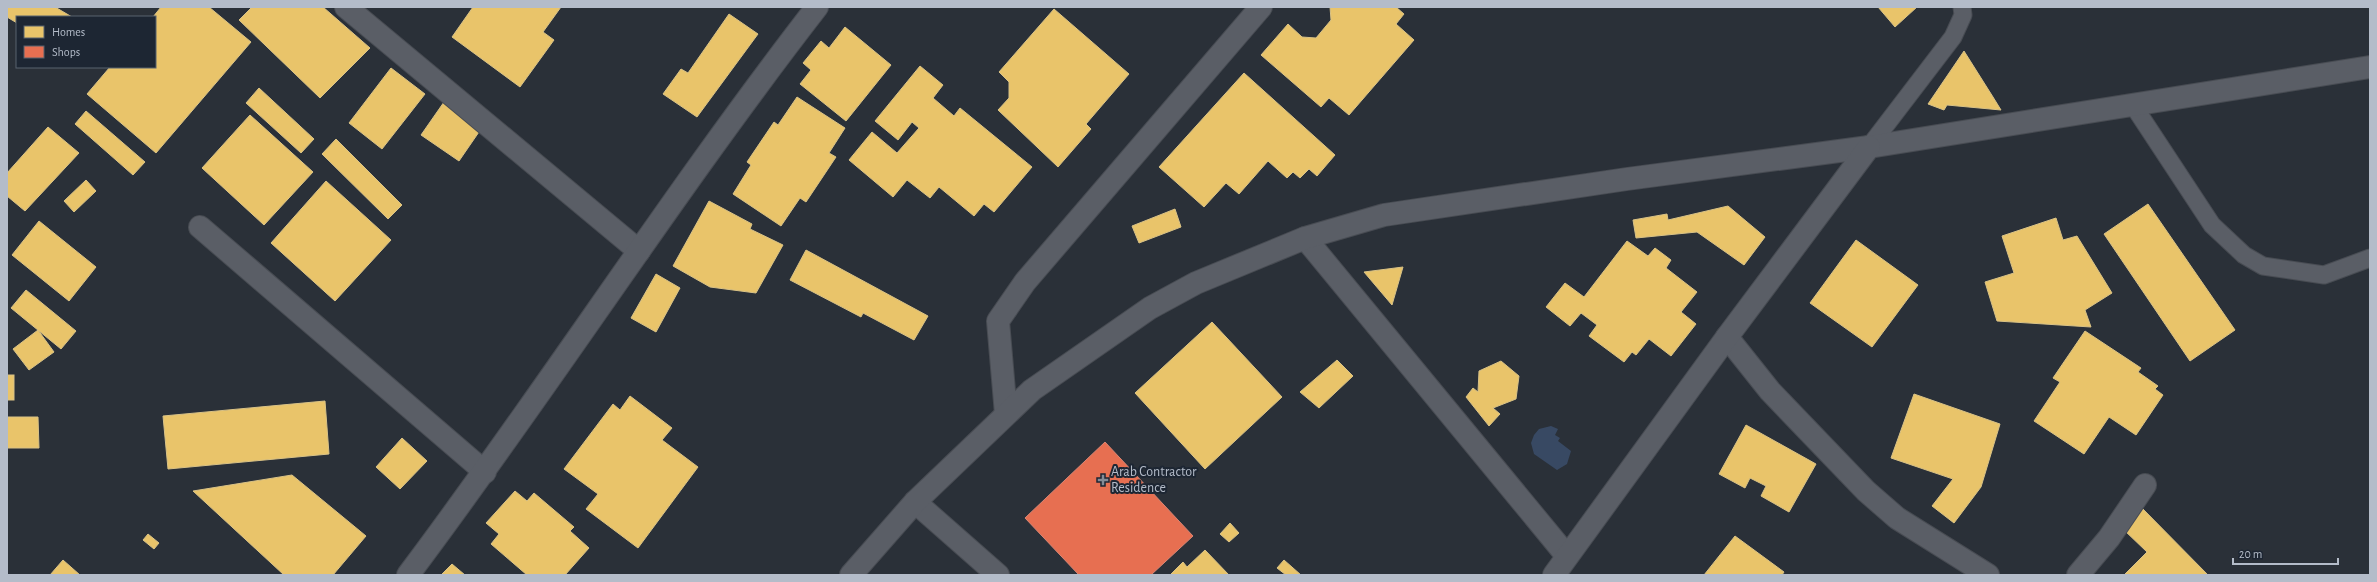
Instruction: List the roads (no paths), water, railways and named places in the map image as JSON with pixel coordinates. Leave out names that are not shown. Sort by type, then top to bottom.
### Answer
[{"type":"street","points":[[346,7],[639,251]]},
{"type":"street","points":[[408,575],[485,472],[639,251],[817,7]]},
{"type":"street","points":[[1006,414],[998,321],[1025,282],[1262,7]]},
{"type":"street","points":[[851,575],[915,502],[1032,390],[1150,308],[1196,283],[1305,238],[1384,215],[1627,179],[1869,147],[2370,67]]},
{"type":"street","points":[[1554,575],[1727,337],[1869,147]]},
{"type":"street","points":[[200,227],[485,472]]},
{"type":"street","points":[[1305,238],[1567,556]]},
{"type":"street","points":[[1727,337],[1770,391],[1866,491],[1897,518],[1988,575]]},
{"type":"street","points":[[2078,575],[2109,538],[2145,485]]},
{"type":"street","points":[[915,502],[998,575]]},
{"type":"lane","points":[[1869,147],[1954,37],[1963,15],[1962,7]]},
{"type":"lane","points":[[2133,105],[2212,225],[2244,255],[2263,266],[2324,275],[2370,258]]},
{"type":"water","points":[[1551,426],[1558,429],[1555,435],[1560,438],[1558,441],[1571,451],[1567,464],[1557,470],[1534,454],[1531,443],[1534,435],[1539,429]]},
{"type":"place","name":"Arab Contractor Residence","points":[[1103,480]]}]
